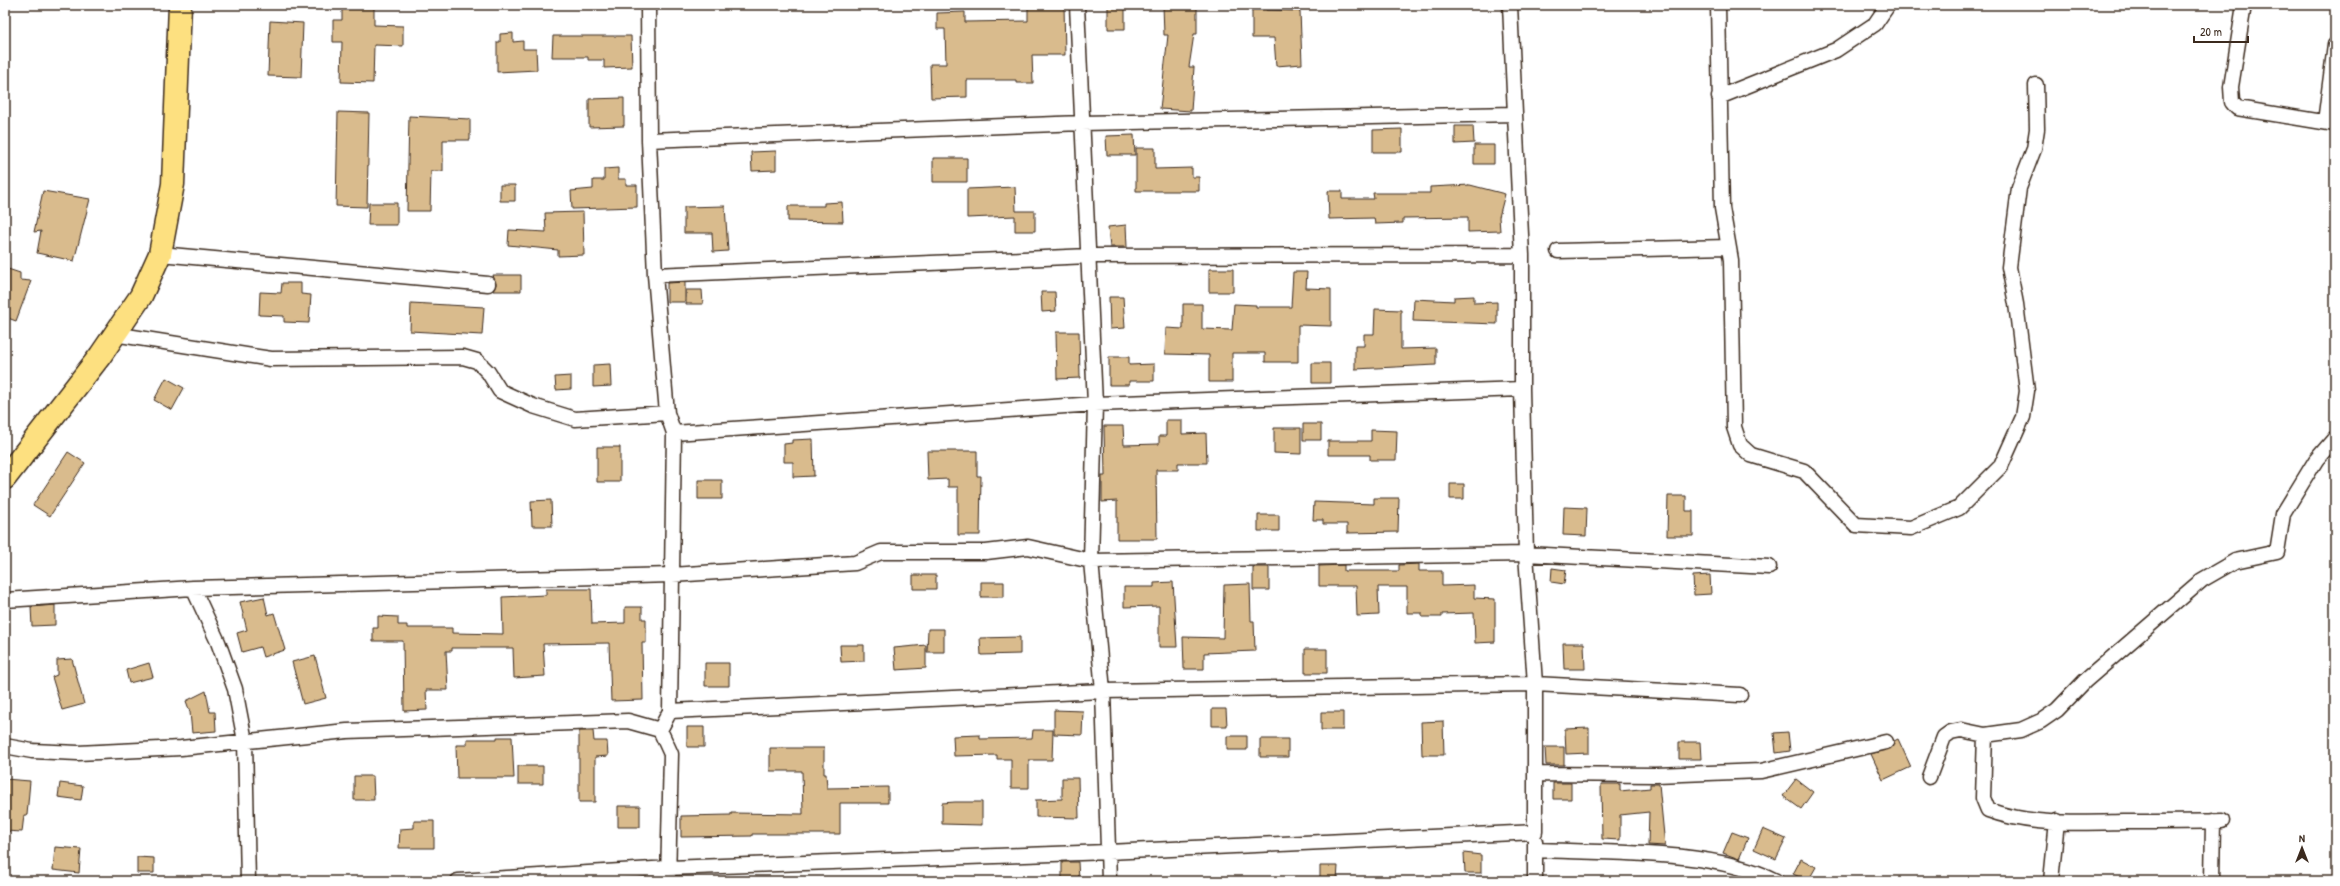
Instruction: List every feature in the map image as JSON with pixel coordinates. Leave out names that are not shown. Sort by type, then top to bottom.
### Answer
[{"type":"main road","points":[[5,478],[100,356],[141,296],[160,254],[173,184],[180,5]]},
{"type":"street","points":[[648,5],[649,140],[655,275],[667,413],[674,433],[670,711],[660,730]]},
{"type":"street","points":[[1077,5],[1095,404],[1091,561],[1103,691],[1109,881]]},
{"type":"street","points":[[1510,5],[1514,114],[1522,255],[1522,389],[1526,554],[1535,684],[1535,881]]},
{"type":"street","points":[[1718,5],[1722,208],[1731,260],[1734,427],[1740,445],[1752,455],[1804,471],[1856,525],[1911,528],[1959,508],[2001,466],[2023,417],[2027,391],[2016,304],[2009,267],[2019,188],[2036,142],[2038,129],[2036,84]]},
{"type":"street","points":[[1719,97],[1836,50],[1875,24],[1888,5]]},
{"type":"street","points":[[2244,5],[2231,87],[2232,102],[2237,108],[2330,123],[2335,45]]},
{"type":"street","points":[[649,140],[1082,122],[1514,114]]},
{"type":"street","points":[[1558,251],[1728,247]]},
{"type":"street","points":[[160,254],[488,284]]},
{"type":"street","points":[[655,275],[1089,256],[1522,255]]},
{"type":"street","points":[[114,334],[271,360],[463,357],[477,361],[488,372],[500,391],[533,406],[575,419],[667,413]]},
{"type":"street","points":[[674,433],[1095,404],[1522,389]]},
{"type":"street","points":[[1929,777],[1944,737],[1948,734],[1961,730],[1985,735],[2021,730],[2041,721],[2057,710],[2085,681],[2202,580],[2235,561],[2277,552],[2283,514],[2316,460],[2335,438]]},
{"type":"street","points":[[5,600],[193,588],[672,576],[855,563],[881,552],[986,552],[1028,547],[1091,561],[1526,554],[1769,567]]},
{"type":"street","points":[[193,588],[218,642],[235,690],[245,741],[248,881]]},
{"type":"street","points":[[670,711],[1103,691],[1535,684],[1740,695]]},
{"type":"street","points":[[5,746],[32,751],[78,753],[182,748],[347,731],[620,722],[628,722],[660,730]]},
{"type":"street","points":[[660,730],[671,754],[668,874]]},
{"type":"street","points":[[1985,735],[1984,798],[1988,810],[2022,819],[2057,821],[2218,821],[2212,881]]},
{"type":"street","points":[[1535,774],[1656,775],[1761,771],[1886,742]]},
{"type":"street","points":[[2051,881],[2057,821]]},
{"type":"street","points":[[458,881],[668,874],[1535,832]]},
{"type":"street","points":[[1535,850],[1644,855],[1724,863],[1776,881]]},
{"type":"building","points":[[342,5],[374,5],[374,25],[403,26],[403,46],[374,45],[373,83],[341,82],[342,42],[333,42],[333,20],[342,20]]},
{"type":"building","points":[[1028,5],[1064,5],[1065,55],[1032,55],[1033,83],[1016,83],[1016,80],[967,80],[967,97],[931,98],[930,64],[946,64],[945,29],[937,29],[937,13],[965,12],[965,22],[1028,21]]},
{"type":"building","points":[[1108,5],[1125,5],[1125,29],[1108,29]]},
{"type":"building","points":[[1163,5],[1197,5],[1197,34],[1194,34],[1189,67],[1194,67],[1191,111],[1160,109],[1168,35],[1164,35]]},
{"type":"building","points":[[1252,5],[1266,5],[1266,10],[1300,11],[1302,64],[1276,66],[1274,38],[1252,38]]},
{"type":"building","points":[[270,21],[303,23],[301,77],[268,76]]},
{"type":"building","points":[[513,33],[513,42],[523,41],[523,49],[536,49],[537,70],[497,72],[497,42],[500,42],[500,34]]},
{"type":"building","points":[[553,36],[631,36],[632,67],[604,68],[604,60],[588,60],[588,57],[552,57]]},
{"type":"building","points":[[624,98],[624,126],[589,127],[589,99]]},
{"type":"building","points":[[338,112],[369,113],[367,207],[336,206]]},
{"type":"building","points":[[409,116],[470,119],[470,140],[443,140],[443,171],[431,171],[430,211],[407,211]]},
{"type":"building","points":[[1455,126],[1473,126],[1474,143],[1455,144]]},
{"type":"building","points":[[1402,129],[1402,152],[1373,152],[1373,130]]},
{"type":"building","points":[[1134,135],[1135,155],[1107,155],[1106,136]]},
{"type":"building","points":[[1474,145],[1494,145],[1494,164],[1474,164]]},
{"type":"building","points":[[1136,148],[1155,148],[1155,169],[1192,168],[1192,177],[1199,177],[1199,191],[1136,191]]},
{"type":"building","points":[[776,151],[776,170],[752,171],[751,152]]},
{"type":"building","points":[[933,158],[967,158],[967,182],[933,182]]},
{"type":"building","points":[[618,168],[618,179],[626,179],[626,185],[637,185],[637,207],[572,209],[571,191],[593,189],[593,180],[604,180],[604,169]]},
{"type":"building","points":[[500,185],[515,185],[515,201],[500,201]]},
{"type":"building","points":[[1470,185],[1505,194],[1499,217],[1500,231],[1468,232],[1468,217],[1403,218],[1403,223],[1375,224],[1374,218],[1329,219],[1328,191],[1342,191],[1342,199],[1374,199],[1373,193],[1430,193],[1430,187]]},
{"type":"building","points":[[1015,187],[1016,211],[1035,211],[1035,231],[1015,231],[1015,216],[967,218],[967,189]]},
{"type":"building","points":[[43,191],[90,199],[74,261],[37,253],[41,231],[34,232]]},
{"type":"building","points":[[842,202],[843,222],[788,221],[788,206],[824,206],[824,203]]},
{"type":"building","points":[[369,203],[397,203],[397,225],[368,225]]},
{"type":"building","points":[[725,206],[728,251],[713,252],[712,233],[684,233],[684,207]]},
{"type":"building","points":[[583,212],[584,255],[558,256],[558,250],[508,245],[509,230],[546,232],[545,213]]},
{"type":"building","points":[[1126,225],[1127,247],[1110,247],[1108,227]]},
{"type":"building","points":[[5,268],[20,273],[20,280],[31,281],[16,321],[5,317]]},
{"type":"building","points":[[1209,269],[1233,269],[1233,292],[1209,292]]},
{"type":"building","points":[[1293,272],[1307,272],[1306,288],[1331,289],[1331,326],[1298,325],[1298,362],[1265,362],[1265,353],[1232,353],[1232,382],[1209,382],[1209,355],[1165,354],[1166,328],[1183,329],[1183,304],[1202,304],[1202,329],[1232,330],[1234,304],[1256,305],[1256,307],[1291,307]]},
{"type":"building","points":[[493,275],[521,275],[521,291],[493,291],[496,284]]},
{"type":"building","points":[[685,282],[685,302],[667,302],[667,283]]},
{"type":"building","points":[[282,283],[301,283],[301,294],[311,295],[309,323],[284,322],[284,316],[259,315],[260,292],[281,293]]},
{"type":"building","points":[[686,290],[702,290],[703,304],[686,304]]},
{"type":"building","points":[[1041,292],[1055,292],[1056,311],[1042,312]]},
{"type":"building","points":[[1474,296],[1474,303],[1497,302],[1497,324],[1413,321],[1414,299],[1454,301],[1454,297]]},
{"type":"building","points":[[1109,297],[1123,297],[1125,328],[1110,329]]},
{"type":"building","points":[[411,303],[484,307],[482,335],[410,331]]},
{"type":"building","points":[[1375,309],[1401,310],[1401,349],[1436,348],[1436,365],[1355,369],[1355,346],[1364,346],[1364,334],[1374,334]]},
{"type":"building","points":[[1056,332],[1079,332],[1080,378],[1057,379]]},
{"type":"building","points":[[1109,357],[1129,357],[1129,365],[1154,364],[1154,381],[1129,381],[1129,385],[1109,385]]},
{"type":"building","points":[[1312,363],[1330,363],[1330,383],[1312,383]]},
{"type":"building","points":[[610,364],[611,386],[593,387],[593,365]]},
{"type":"building","points":[[571,376],[571,389],[556,390],[555,377]]},
{"type":"building","points":[[166,378],[184,388],[172,410],[154,400]]},
{"type":"building","points":[[1166,420],[1182,420],[1182,434],[1206,433],[1207,463],[1178,463],[1178,470],[1156,470],[1157,539],[1117,539],[1117,501],[1102,502],[1102,476],[1105,476],[1104,426],[1123,426],[1124,445],[1159,444],[1159,436],[1166,436]]},
{"type":"building","points":[[1303,424],[1321,424],[1321,440],[1303,440]]},
{"type":"building","points":[[1274,428],[1301,428],[1301,454],[1274,453]]},
{"type":"building","points":[[1371,430],[1397,431],[1396,460],[1370,460],[1370,455],[1328,455],[1328,441],[1371,441]]},
{"type":"building","points":[[813,439],[814,476],[793,477],[793,462],[784,462],[784,444],[792,443],[792,440]]},
{"type":"building","points":[[597,447],[620,447],[620,482],[597,482]]},
{"type":"building","points":[[927,451],[977,451],[977,476],[981,476],[980,535],[958,535],[958,487],[948,487],[948,479],[928,480]]},
{"type":"building","points":[[68,452],[85,463],[50,516],[33,505]]},
{"type":"building","points":[[698,480],[722,480],[722,499],[698,499]]},
{"type":"building","points":[[1450,484],[1464,484],[1464,499],[1450,499]]},
{"type":"building","points":[[1668,496],[1686,496],[1686,511],[1693,511],[1693,536],[1667,536]]},
{"type":"building","points":[[1374,498],[1399,498],[1398,532],[1347,533],[1347,524],[1323,524],[1323,520],[1313,520],[1314,502],[1374,504]]},
{"type":"building","points":[[551,500],[552,526],[532,526],[531,501]]},
{"type":"building","points":[[1564,507],[1587,508],[1586,536],[1563,535]]},
{"type":"building","points":[[1258,515],[1279,515],[1279,531],[1258,531]]},
{"type":"building","points":[[1419,564],[1419,571],[1442,571],[1442,586],[1474,585],[1474,598],[1495,599],[1495,642],[1475,643],[1474,613],[1442,614],[1442,617],[1422,617],[1422,613],[1407,613],[1407,587],[1378,587],[1379,615],[1357,616],[1356,586],[1319,586],[1319,566],[1344,565],[1344,571],[1399,571],[1399,565]]},
{"type":"building","points":[[1253,567],[1269,567],[1269,590],[1253,590]]},
{"type":"building","points":[[1552,568],[1566,570],[1564,584],[1551,582]]},
{"type":"building","points":[[913,575],[936,575],[936,589],[913,589]]},
{"type":"building","points":[[1710,575],[1711,594],[1694,595],[1693,576]]},
{"type":"building","points":[[981,582],[1004,582],[1004,597],[981,597]]},
{"type":"building","points":[[1173,582],[1177,647],[1159,647],[1159,606],[1124,607],[1124,587],[1154,587],[1154,583]]},
{"type":"building","points":[[1250,584],[1251,621],[1254,621],[1255,651],[1204,653],[1204,669],[1184,669],[1183,637],[1223,638],[1224,585]]},
{"type":"building","points":[[546,589],[591,589],[592,624],[625,623],[625,607],[642,607],[642,619],[646,619],[646,643],[642,643],[643,700],[611,701],[609,643],[543,644],[545,676],[514,678],[513,648],[452,648],[452,651],[446,651],[448,690],[426,690],[427,710],[404,711],[403,641],[373,641],[373,628],[378,628],[378,616],[398,617],[398,625],[407,625],[407,628],[452,628],[452,633],[503,634],[502,597],[546,595]]},
{"type":"building","points":[[264,597],[268,615],[274,613],[285,650],[263,657],[260,647],[242,652],[237,633],[247,630],[240,602]]},
{"type":"building","points":[[55,605],[55,625],[32,626],[31,607]]},
{"type":"building","points":[[928,629],[944,629],[944,652],[927,652]]},
{"type":"building","points":[[1020,637],[1020,654],[981,655],[980,638]]},
{"type":"building","points":[[1563,643],[1584,643],[1585,669],[1564,669]]},
{"type":"building","points":[[840,645],[864,645],[864,661],[841,662]]},
{"type":"building","points":[[926,645],[926,668],[896,670],[894,648]]},
{"type":"building","points":[[1305,649],[1327,649],[1327,673],[1305,673]]},
{"type":"building","points":[[315,656],[326,698],[303,704],[292,662]]},
{"type":"building","points":[[72,659],[84,704],[62,710],[52,677],[57,675],[57,660]]},
{"type":"building","points":[[149,663],[153,677],[129,683],[126,670]]},
{"type":"building","points":[[705,663],[729,663],[729,686],[705,686]]},
{"type":"building","points":[[206,691],[210,712],[215,712],[216,731],[192,733],[190,712],[186,701]]},
{"type":"building","points":[[1212,709],[1226,709],[1227,726],[1212,726]]},
{"type":"building","points":[[1054,710],[1083,711],[1082,735],[1054,734]]},
{"type":"building","points":[[1321,712],[1343,712],[1343,730],[1321,730]]},
{"type":"building","points":[[1443,721],[1444,755],[1422,755],[1421,722]]},
{"type":"building","points":[[687,727],[704,727],[704,747],[687,747]]},
{"type":"building","points":[[1589,728],[1589,753],[1566,754],[1565,729]]},
{"type":"building","points":[[1033,730],[1053,730],[1052,760],[1029,760],[1029,788],[1011,788],[1011,759],[997,759],[997,755],[954,756],[953,736],[980,735],[980,739],[1032,738]]},
{"type":"building","points":[[579,731],[593,731],[594,741],[607,741],[608,756],[595,757],[595,802],[579,802]]},
{"type":"building","points":[[1788,732],[1790,751],[1776,753],[1774,733]]},
{"type":"building","points":[[1227,736],[1247,736],[1247,750],[1227,750]]},
{"type":"building","points":[[497,737],[512,737],[514,778],[457,778],[456,745],[467,745],[467,739],[497,739]]},
{"type":"building","points":[[1260,739],[1288,739],[1288,757],[1260,757]]},
{"type":"building","points":[[1898,739],[1911,767],[1883,780],[1871,754],[1891,748],[1894,741]]},
{"type":"building","points":[[1679,742],[1700,742],[1701,759],[1679,759]]},
{"type":"building","points":[[1545,747],[1564,747],[1564,765],[1546,765]]},
{"type":"building","points":[[770,748],[824,748],[824,774],[826,774],[827,788],[888,787],[888,803],[840,803],[840,834],[752,834],[752,836],[681,837],[681,816],[731,815],[731,813],[803,814],[802,771],[770,771]]},
{"type":"building","points":[[518,766],[543,766],[543,784],[518,784]]},
{"type":"building","points":[[354,776],[373,776],[374,800],[354,800]]},
{"type":"building","points":[[1062,778],[1078,778],[1079,818],[1036,817],[1036,800],[1062,799]]},
{"type":"building","points":[[5,779],[30,781],[27,815],[24,815],[22,832],[5,831]]},
{"type":"building","points":[[1796,779],[1813,792],[1801,809],[1783,796]]},
{"type":"building","points":[[60,783],[83,786],[81,800],[58,797]]},
{"type":"building","points":[[1553,783],[1571,783],[1571,799],[1553,799]]},
{"type":"building","points":[[1601,784],[1620,784],[1620,791],[1650,788],[1650,784],[1659,784],[1665,846],[1648,845],[1649,812],[1620,815],[1620,840],[1602,839]]},
{"type":"building","points":[[982,802],[982,825],[942,824],[942,803]]},
{"type":"building","points":[[618,806],[640,806],[640,827],[618,827]]},
{"type":"building","points":[[414,821],[434,821],[434,848],[399,848],[400,829],[414,828]]},
{"type":"building","points":[[1763,829],[1786,839],[1776,859],[1754,849]]},
{"type":"building","points":[[1732,832],[1748,838],[1739,859],[1723,853]]},
{"type":"building","points":[[55,847],[81,849],[79,873],[53,870]]},
{"type":"building","points":[[1464,853],[1481,855],[1481,873],[1465,873]]},
{"type":"building","points":[[137,857],[154,858],[154,873],[137,873]]},
{"type":"building","points":[[1801,859],[1816,867],[1808,881],[1793,874]]},
{"type":"building","points":[[1062,862],[1078,862],[1079,881],[1062,881]]},
{"type":"building","points":[[1320,866],[1338,866],[1337,881],[1320,880]]}]
